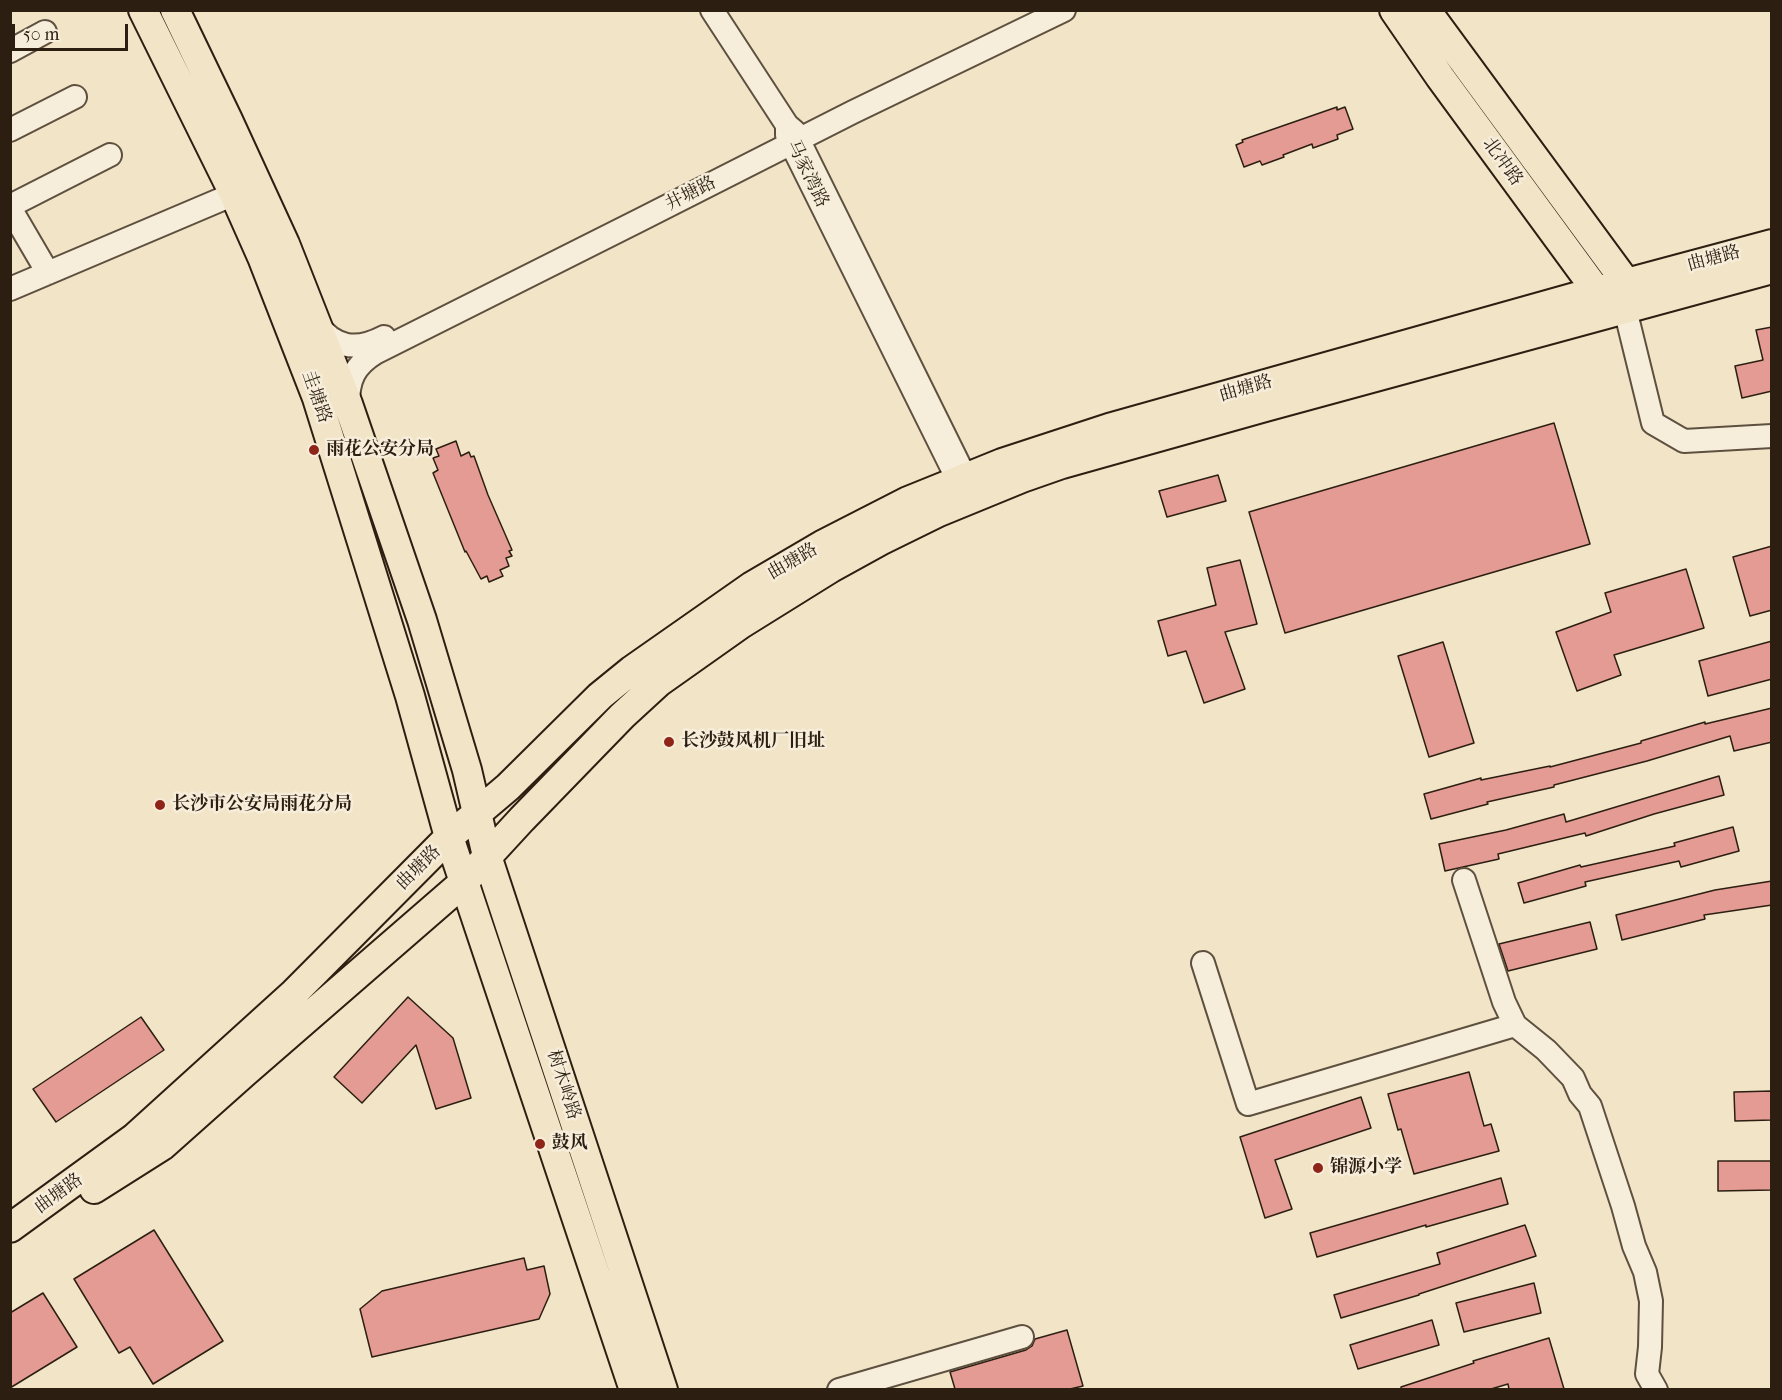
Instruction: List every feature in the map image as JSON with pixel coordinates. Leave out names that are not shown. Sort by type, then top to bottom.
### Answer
[{"type":"main road","name":"圭塘路","points":[[143,10],[234,194],[262,257],[317,398],[410,696],[449,837]]},
{"type":"main road","name":"圭塘路","points":[[175,10],[285,244],[348,404],[422,620],[467,770],[477,813]]},
{"type":"main road","name":"北冲路","points":[[1394,10],[1440,77],[1621,300]]},
{"type":"main road","name":"北冲路","points":[[1426,10],[1621,300]]},
{"type":"main road","name":"曲塘路","points":[[10,1228],[134,1138],[294,993],[449,837],[508,787],[608,689],[752,586],[822,545],[908,501],[966,489],[1062,464],[1621,300],[1772,244]]},
{"type":"main road","name":"曲塘路","points":[[1621,300],[1772,270]]},
{"type":"main road","name":"曲塘路","points":[[10,1241],[162,1146],[464,882],[622,716],[659,682],[741,624],[821,573],[880,541],[966,489]]},
{"type":"main road","name":"树木岭路","points":[[477,813],[488,856],[663,1389]]},
{"type":"main road","name":"树木岭路","points":[[449,837],[634,1389]]},
{"type":"street","name":"马家湾路","points":[[712,10],[792,135],[966,489]]},
{"type":"street","name":"井塘路","points":[[348,404],[350,387],[357,367],[364,359],[849,103],[1044,10]]},
{"type":"street","name":"井塘路","points":[[316,322],[328,337],[338,342],[361,346],[372,343],[792,135],[853,111],[1064,10]]},
{"type":"street","points":[[10,51],[45,32]]},
{"type":"street","points":[[10,130],[75,97]]},
{"type":"street","points":[[48,273],[10,207],[110,156]]},
{"type":"street","points":[[10,289],[234,194]]},
{"type":"street","points":[[1621,300],[1653,423],[1684,441],[1772,436]]},
{"type":"street","points":[[1464,880],[1504,1002],[1515,1025],[1546,1050],[1573,1078],[1590,1106],[1634,1246],[1645,1272],[1651,1301],[1647,1374],[1656,1389]]},
{"type":"street","points":[[1203,963],[1248,1104],[1515,1025]]},
{"type":"street","points":[[839,1389],[1022,1337]]},
{"type":"building","points":[[1337,107],[1337,110],[1345,107],[1353,129],[1337,135],[1338,139],[1313,148],[1312,144],[1262,165],[1260,161],[1244,167],[1236,145],[1243,142],[1242,140]]},
{"type":"building","points":[[1772,327],[1772,391],[1742,398],[1735,366],[1763,360],[1756,330]]},
{"type":"building","points":[[1554,423],[1590,544],[1285,633],[1249,512]]},
{"type":"building","points":[[456,441],[461,456],[469,452],[471,457],[474,456],[512,550],[509,551],[512,556],[506,558],[509,566],[500,570],[503,576],[489,582],[487,576],[481,579],[465,552],[433,473],[438,470],[433,458],[439,456],[436,449]]},
{"type":"building","points":[[1218,475],[1226,501],[1167,517],[1159,491]]},
{"type":"building","points":[[1772,546],[1772,610],[1750,616],[1733,557]]},
{"type":"building","points":[[1240,560],[1257,624],[1225,632],[1245,689],[1204,703],[1186,651],[1168,656],[1158,621],[1216,605],[1207,568]]},
{"type":"building","points":[[1686,569],[1704,628],[1614,655],[1621,675],[1577,691],[1556,632],[1611,612],[1605,593]]},
{"type":"building","points":[[1772,641],[1772,679],[1708,696],[1699,661]]},
{"type":"building","points":[[1443,642],[1474,743],[1429,757],[1398,656]]},
{"type":"building","points":[[1772,708],[1772,742],[1734,751],[1730,736],[1647,761],[1554,785],[1554,787],[1487,802],[1488,804],[1431,819],[1424,794],[1481,778],[1481,780],[1550,767],[1641,743],[1641,741],[1705,722],[1705,724]]},
{"type":"building","points":[[1719,776],[1724,795],[1586,836],[1585,833],[1498,854],[1499,859],[1445,871],[1439,844],[1506,830],[1564,814],[1566,822]]},
{"type":"building","points":[[1733,827],[1739,851],[1681,867],[1679,861],[1585,882],[1586,886],[1524,903],[1518,883],[1580,865],[1581,867],[1675,846],[1674,843]]},
{"type":"building","points":[[1772,881],[1772,905],[1704,915],[1705,919],[1622,940],[1616,915],[1715,890]]},
{"type":"building","points":[[1590,922],[1597,949],[1508,971],[1499,944]]},
{"type":"building","points":[[408,997],[453,1038],[471,1098],[436,1109],[416,1045],[362,1103],[334,1077]]},
{"type":"building","points":[[141,1017],[164,1050],[56,1122],[33,1089]]},
{"type":"building","points":[[1469,1072],[1484,1126],[1491,1124],[1499,1151],[1414,1174],[1388,1094]]},
{"type":"building","points":[[1772,1091],[1772,1120],[1735,1121],[1734,1092]]},
{"type":"building","points":[[1361,1097],[1371,1128],[1275,1160],[1292,1209],[1265,1218],[1240,1137]]},
{"type":"building","points":[[1718,1161],[1772,1161],[1772,1190],[1718,1191]]},
{"type":"building","points":[[1501,1178],[1508,1204],[1317,1257],[1310,1233]]},
{"type":"building","points":[[1525,1225],[1536,1256],[1341,1318],[1334,1295],[1440,1264],[1437,1253]]},
{"type":"building","points":[[154,1230],[223,1341],[153,1384],[130,1347],[119,1353],[74,1279]]},
{"type":"building","points":[[524,1258],[527,1270],[544,1266],[550,1294],[539,1319],[372,1357],[360,1309],[382,1291]]},
{"type":"building","points":[[1534,1283],[1541,1313],[1464,1332],[1456,1303]]},
{"type":"building","points":[[43,1293],[77,1347],[10,1388],[10,1313]]},
{"type":"building","points":[[1432,1320],[1439,1345],[1358,1369],[1350,1345]]},
{"type":"building","points":[[1067,1330],[1083,1386],[1070,1389],[955,1389],[950,1372],[1026,1350],[1032,1346],[1035,1339]]},
{"type":"building","points":[[1549,1338],[1564,1389],[1509,1389],[1508,1384],[1491,1389],[1401,1389],[1401,1387],[1474,1363],[1473,1361]]},
{"type":"place","name":"雨花公安分局","points":[[314,450]]},
{"type":"place","name":"长沙鼓风机厂旧址","points":[[669,742]]},
{"type":"place","name":"长沙市公安局雨花分局","points":[[160,805]]},
{"type":"place","name":"鼓风","points":[[540,1144]]},
{"type":"place","name":"锦源小学","points":[[1318,1168]]}]
